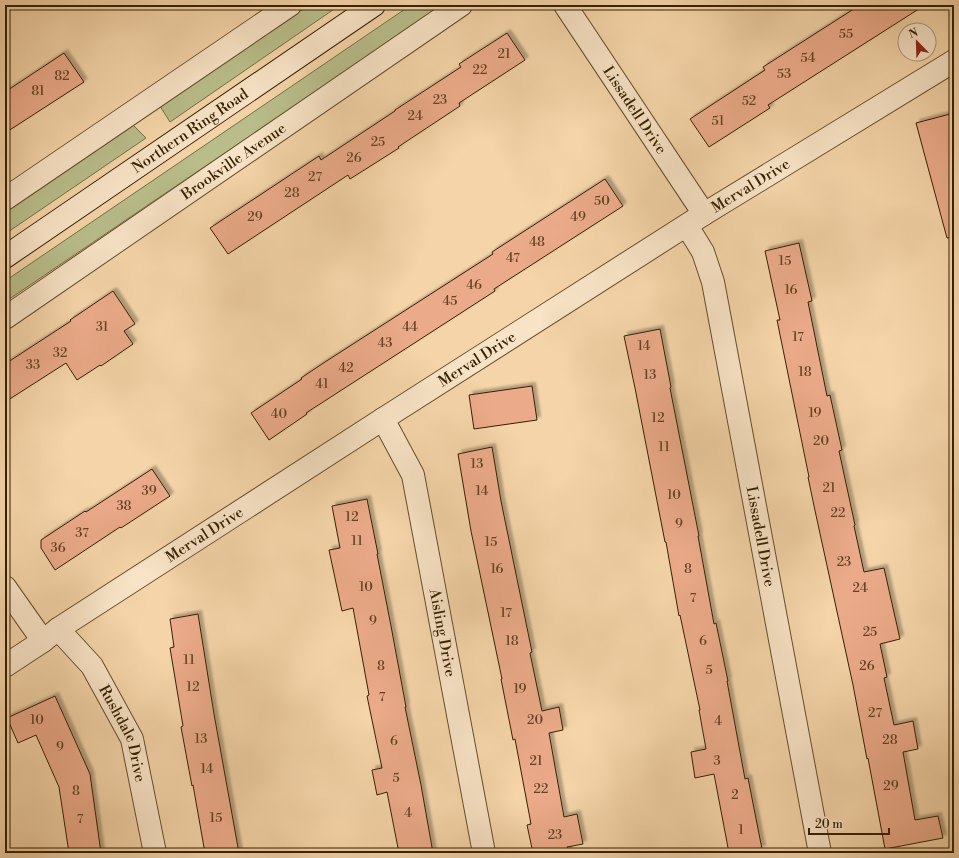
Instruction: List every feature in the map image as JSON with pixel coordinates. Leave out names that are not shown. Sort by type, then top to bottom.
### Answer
[{"type":"street","points":[[5,199],[290,5]]},
{"type":"street","name":"Northern Ring Road","points":[[5,257],[374,5]]},
{"type":"street","name":"Brookville Avenue","points":[[5,318],[461,5]]},
{"type":"street","name":"Lissadell Drive","points":[[565,5],[695,220],[703,252],[713,282],[820,853]]},
{"type":"street","name":"Merval Drive","points":[[5,666],[50,635],[383,419],[695,220],[954,61]]},
{"type":"street","name":"Aisling Drive","points":[[383,419],[413,475],[484,853]]},
{"type":"street","name":"Rushdale Drive","points":[[5,587],[50,635],[92,666],[132,739],[154,853]]},
{"type":"green space","points":[[309,5],[340,5],[170,122],[160,106]]},
{"type":"green space","points":[[411,5],[443,5],[5,302],[5,281]]},
{"type":"green space","points":[[133,125],[146,138],[5,234],[5,210]]},
{"type":"building","points":[[860,5],[925,5],[768,105],[770,108],[709,147],[690,119],[765,70],[763,67]]},
{"type":"building","points":[[507,33],[525,60],[459,103],[460,106],[398,147],[399,148],[350,179],[348,175],[228,254],[210,228],[319,156],[321,160],[461,67],[459,64]]},
{"type":"building","points":[[64,53],[84,82],[5,133],[5,92]]},
{"type":"building","points":[[954,113],[954,237],[947,238],[916,123]]},
{"type":"building","points":[[605,179],[623,206],[306,413],[307,414],[269,440],[251,413],[325,362],[493,254],[492,252]]},
{"type":"building","points":[[799,243],[812,301],[808,302],[827,396],[830,395],[842,450],[839,451],[864,572],[884,568],[900,639],[880,644],[887,677],[884,678],[894,725],[913,721],[918,749],[903,752],[915,820],[938,816],[943,838],[885,849],[853,685],[808,477],[777,320],[780,320],[765,251]]},
{"type":"building","points":[[113,291],[135,324],[124,331],[133,344],[101,366],[100,365],[77,380],[66,363],[5,402],[5,364],[71,321],[70,320]]},
{"type":"building","points":[[660,329],[714,624],[716,623],[745,779],[748,778],[762,849],[739,853],[729,853],[714,774],[695,778],[691,752],[706,749],[700,710],[680,615],[679,616],[666,542],[624,336]]},
{"type":"building","points":[[532,386],[537,420],[474,429],[469,395]]},
{"type":"building","points":[[492,447],[501,501],[532,652],[530,653],[542,711],[559,707],[563,730],[549,733],[564,817],[577,814],[583,844],[567,847],[569,853],[533,853],[527,825],[531,824],[515,739],[513,740],[502,679],[471,531],[458,454]]},
{"type":"building","points":[[152,469],[170,496],[55,570],[41,548],[41,540]]},
{"type":"building","points":[[367,499],[433,853],[399,853],[387,792],[377,795],[372,770],[382,768],[367,696],[369,695],[353,608],[342,611],[329,550],[340,548],[332,506]]},
{"type":"building","points":[[198,614],[239,853],[205,853],[181,727],[183,726],[170,648],[174,647],[170,619]]},
{"type":"building","points":[[55,696],[90,774],[101,853],[69,853],[59,787],[36,735],[18,743],[7,718]]}]
